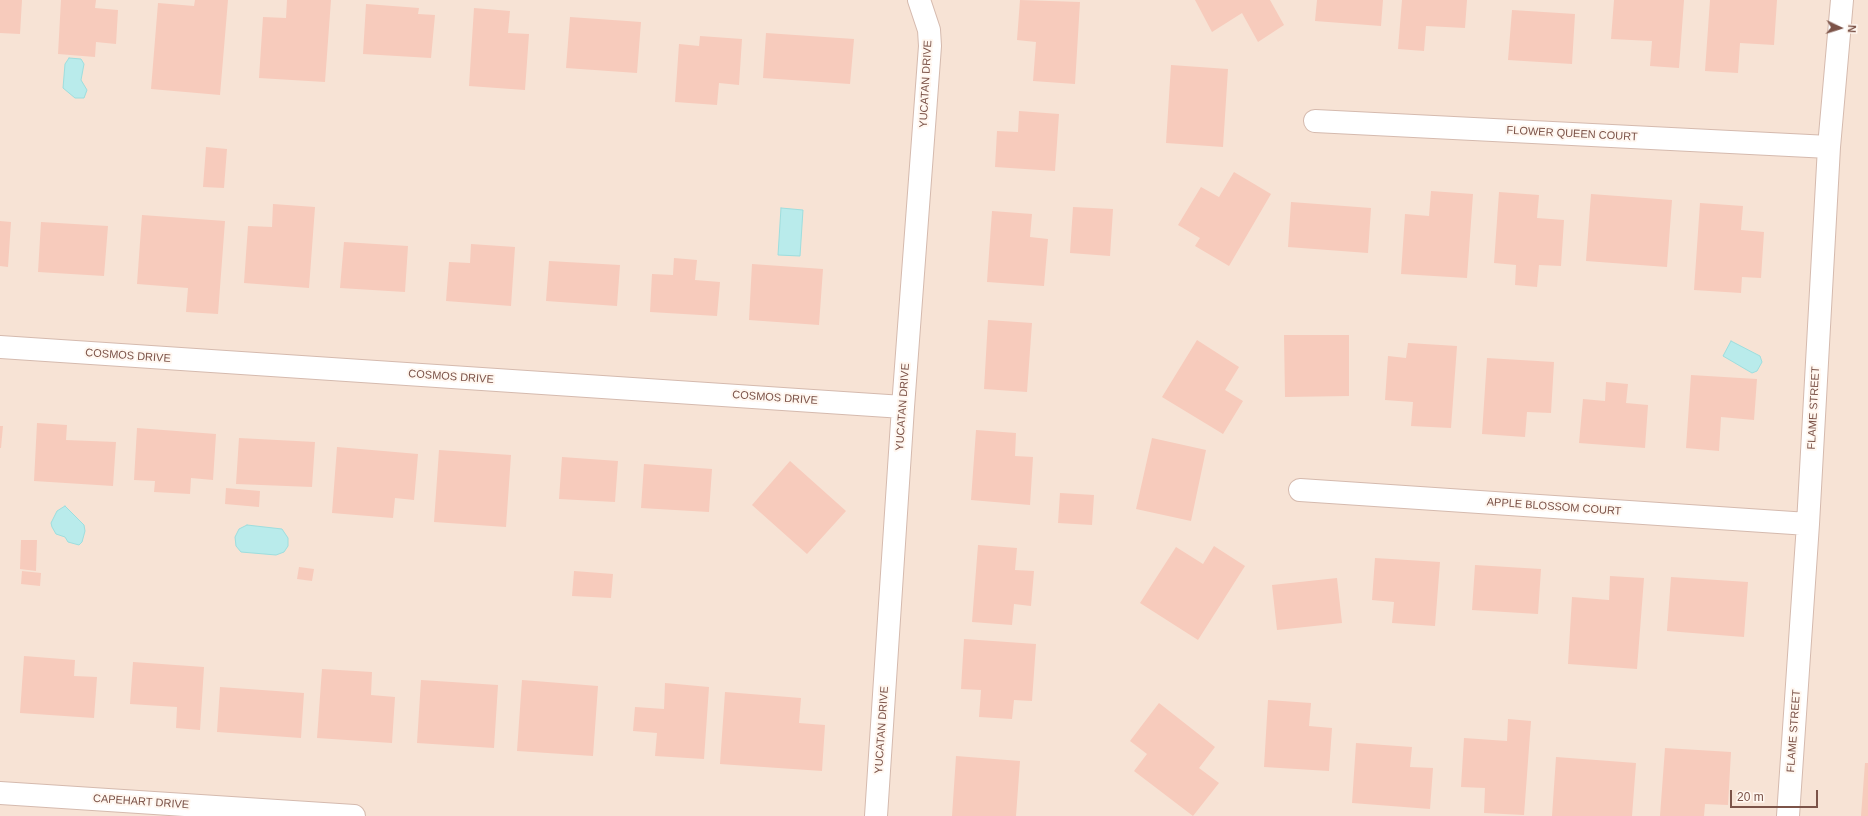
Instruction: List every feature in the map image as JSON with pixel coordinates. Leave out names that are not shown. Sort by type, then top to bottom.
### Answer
[{"type":"street","name":"YUCATAN DRIVE","points":[[876,816],[903,406],[930,46],[929,30],[919,0]]},
{"type":"street","name":"FLAME STREET","points":[[1788,816],[1808,524],[1829,147],[1842,0]]},
{"type":"street","name":"FLOWER QUEEN COURT","points":[[1315,120],[1829,147]]},
{"type":"street","name":"COSMOS DRIVE","points":[[0,347],[903,406]]},
{"type":"street","name":"APPLE BLOSSOM COURT","points":[[1300,490],[1808,524]]},
{"type":"street","name":"CAPEHART DRIVE","points":[[0,792],[354,816]]},
{"type":"shaded area","points":[[0,0],[1868,0],[1868,816],[0,816]]},
{"type":"water","points":[[69,58],[81,59],[84,64],[81,80],[87,90],[84,98],[75,98],[63,88],[65,64]]},
{"type":"water","points":[[781,208],[803,210],[800,256],[778,255]]},
{"type":"water","points":[[1731,341],[1760,356],[1762,362],[1757,371],[1752,373],[1723,356]]},
{"type":"water","points":[[65,506],[84,525],[85,531],[82,542],[79,545],[68,542],[65,537],[56,534],[52,527],[51,523],[57,511]]},
{"type":"water","points":[[247,525],[282,529],[288,538],[288,546],[284,552],[276,555],[241,552],[236,546],[235,537],[239,529]]},
{"type":"building","points":[[0,0],[22,0],[20,34],[0,33]]},
{"type":"building","points":[[61,0],[96,0],[95,8],[118,10],[116,44],[96,42],[95,57],[58,54]]},
{"type":"building","points":[[195,0],[228,0],[220,95],[151,89],[158,3],[194,6]]},
{"type":"building","points":[[287,0],[331,0],[325,82],[259,78],[263,17],[286,18]]},
{"type":"building","points":[[1020,0],[1080,2],[1075,84],[1033,81],[1036,42],[1017,40]]},
{"type":"building","points":[[1195,0],[1270,0],[1284,25],[1258,42],[1242,13],[1212,32]]},
{"type":"building","points":[[1317,0],[1383,0],[1381,26],[1315,21]]},
{"type":"building","points":[[1402,0],[1467,0],[1465,28],[1426,26],[1424,51],[1398,49]]},
{"type":"building","points":[[1614,0],[1684,0],[1679,68],[1650,66],[1652,41],[1611,39]]},
{"type":"building","points":[[1710,0],[1777,0],[1774,45],[1740,43],[1738,73],[1705,71]]},
{"type":"building","points":[[366,4],[419,8],[418,14],[435,15],[431,58],[363,54]]},
{"type":"building","points":[[474,8],[510,11],[508,33],[529,34],[525,90],[469,86]]},
{"type":"building","points":[[1512,10],[1575,14],[1572,64],[1508,60]]},
{"type":"building","points":[[570,17],[641,22],[637,73],[566,68]]},
{"type":"building","points":[[766,33],[854,39],[850,84],[763,78]]},
{"type":"building","points":[[700,36],[742,39],[739,85],[719,83],[717,105],[675,102],[679,44],[699,46]]},
{"type":"building","points":[[1171,65],[1228,69],[1223,147],[1166,143]]},
{"type":"building","points":[[1019,111],[1059,114],[1055,171],[995,167],[997,131],[1018,132]]},
{"type":"building","points":[[206,147],[227,149],[224,188],[203,187]]},
{"type":"building","points":[[1234,172],[1271,194],[1229,266],[1195,246],[1200,238],[1178,225],[1201,187],[1219,197]]},
{"type":"building","points":[[1431,191],[1473,194],[1467,278],[1401,274],[1405,214],[1429,216]]},
{"type":"building","points":[[1499,192],[1539,195],[1537,218],[1564,220],[1561,266],[1539,265],[1537,287],[1515,285],[1516,265],[1494,263]]},
{"type":"building","points":[[1591,194],[1672,200],[1667,267],[1586,261]]},
{"type":"building","points":[[1291,202],[1371,208],[1368,253],[1288,247]]},
{"type":"building","points":[[1700,203],[1743,206],[1741,230],[1764,232],[1761,278],[1742,277],[1741,293],[1694,290]]},
{"type":"building","points":[[273,204],[315,207],[309,288],[244,283],[248,226],[272,227]]},
{"type":"building","points":[[1073,207],[1113,209],[1110,256],[1070,253]]},
{"type":"building","points":[[992,211],[1032,214],[1030,237],[1048,239],[1044,286],[987,282]]},
{"type":"building","points":[[142,215],[225,221],[218,314],[186,312],[188,288],[137,284]]},
{"type":"building","points":[[0,221],[11,222],[8,267],[0,266]]},
{"type":"building","points":[[41,222],[108,226],[104,276],[38,272]]},
{"type":"building","points":[[344,242],[408,246],[405,292],[340,288]]},
{"type":"building","points":[[471,244],[515,247],[511,306],[446,301],[449,262],[470,263]]},
{"type":"building","points":[[674,258],[697,260],[695,280],[720,282],[717,316],[650,312],[652,274],[673,275]]},
{"type":"building","points":[[549,261],[620,265],[617,306],[546,301]]},
{"type":"building","points":[[752,264],[823,269],[819,325],[749,320]]},
{"type":"building","points":[[988,320],[1032,323],[1027,392],[984,389]]},
{"type":"building","points":[[1284,335],[1349,335],[1349,396],[1285,397]]},
{"type":"building","points":[[1197,340],[1239,367],[1225,390],[1243,401],[1223,434],[1162,397]]},
{"type":"building","points":[[1408,343],[1457,346],[1451,428],[1411,426],[1413,402],[1385,400],[1388,356],[1406,358]]},
{"type":"building","points":[[1487,358],[1554,362],[1551,413],[1527,412],[1525,437],[1482,434]]},
{"type":"building","points":[[1691,375],[1757,379],[1754,420],[1721,417],[1719,451],[1686,448]]},
{"type":"building","points":[[1606,382],[1628,384],[1626,403],[1648,405],[1645,448],[1579,443],[1583,399],[1605,401]]},
{"type":"building","points":[[37,423],[67,425],[66,440],[116,442],[113,486],[34,481]]},
{"type":"building","points":[[0,426],[3,426],[1,448],[0,448]]},
{"type":"building","points":[[137,428],[216,434],[213,480],[191,478],[190,494],[154,492],[155,481],[134,480]]},
{"type":"building","points":[[976,430],[1016,433],[1015,456],[1033,457],[1030,505],[971,500]]},
{"type":"building","points":[[239,438],[315,442],[312,487],[236,484]]},
{"type":"building","points":[[1152,438],[1206,450],[1191,521],[1136,509]]},
{"type":"building","points":[[337,447],[418,454],[414,500],[395,498],[393,518],[332,513]]},
{"type":"building","points":[[439,450],[511,455],[506,527],[434,522]]},
{"type":"building","points":[[562,457],[618,461],[615,502],[559,499]]},
{"type":"building","points":[[790,461],[846,511],[807,554],[752,505]]},
{"type":"building","points":[[644,464],[712,469],[709,512],[641,508]]},
{"type":"building","points":[[226,488],[260,491],[259,507],[225,504]]},
{"type":"building","points":[[1060,493],[1094,495],[1092,525],[1058,523]]},
{"type":"building","points":[[21,540],[37,540],[36,571],[20,569]]},
{"type":"building","points":[[978,545],[1017,548],[1015,570],[1034,571],[1031,606],[1014,604],[1012,625],[972,622]]},
{"type":"building","points":[[1214,546],[1245,566],[1198,640],[1140,603],[1176,547],[1203,564]]},
{"type":"building","points":[[1375,558],[1440,562],[1435,626],[1392,623],[1394,602],[1372,600]]},
{"type":"building","points":[[1475,565],[1541,569],[1538,614],[1472,610]]},
{"type":"building","points":[[299,567],[314,569],[312,581],[297,579]]},
{"type":"building","points":[[22,571],[41,573],[40,586],[21,584]]},
{"type":"building","points":[[574,571],[613,574],[611,598],[572,596]]},
{"type":"building","points":[[1610,576],[1644,578],[1637,669],[1568,664],[1572,597],[1609,600]]},
{"type":"building","points":[[1671,577],[1748,582],[1744,637],[1667,631]]},
{"type":"building","points":[[1337,578],[1342,623],[1277,630],[1272,585]]},
{"type":"building","points":[[964,639],[1036,644],[1032,701],[1014,700],[1012,719],[979,717],[981,690],[961,689]]},
{"type":"building","points":[[24,656],[75,660],[74,676],[97,677],[94,718],[20,713]]},
{"type":"building","points":[[133,662],[204,667],[200,730],[176,728],[177,707],[130,704]]},
{"type":"building","points":[[322,669],[372,672],[371,695],[395,697],[392,743],[317,738]]},
{"type":"building","points":[[421,680],[498,685],[494,748],[417,743]]},
{"type":"building","points":[[522,680],[598,686],[593,756],[517,751]]},
{"type":"building","points":[[665,683],[709,687],[704,759],[655,756],[657,733],[633,731],[635,707],[664,709]]},
{"type":"building","points":[[220,687],[304,693],[301,738],[217,732]]},
{"type":"building","points":[[725,692],[801,698],[799,723],[825,725],[822,771],[720,764]]},
{"type":"building","points":[[1268,700],[1311,703],[1309,726],[1332,728],[1329,771],[1264,767]]},
{"type":"building","points":[[1159,703],[1215,747],[1199,768],[1219,783],[1193,816],[1134,771],[1147,754],[1130,741]]},
{"type":"building","points":[[1508,719],[1531,721],[1524,815],[1484,813],[1485,788],[1461,787],[1464,738],[1507,741]]},
{"type":"building","points":[[1356,743],[1412,747],[1410,767],[1433,768],[1430,809],[1352,803]]},
{"type":"building","points":[[1665,748],[1731,752],[1728,805],[1705,804],[1704,816],[1660,816]]},
{"type":"building","points":[[956,756],[1020,761],[1016,816],[952,816]]},
{"type":"building","points":[[1556,757],[1636,763],[1632,816],[1552,816]]},
{"type":"building","points":[[1865,763],[1868,763],[1868,816],[1861,816]]}]
